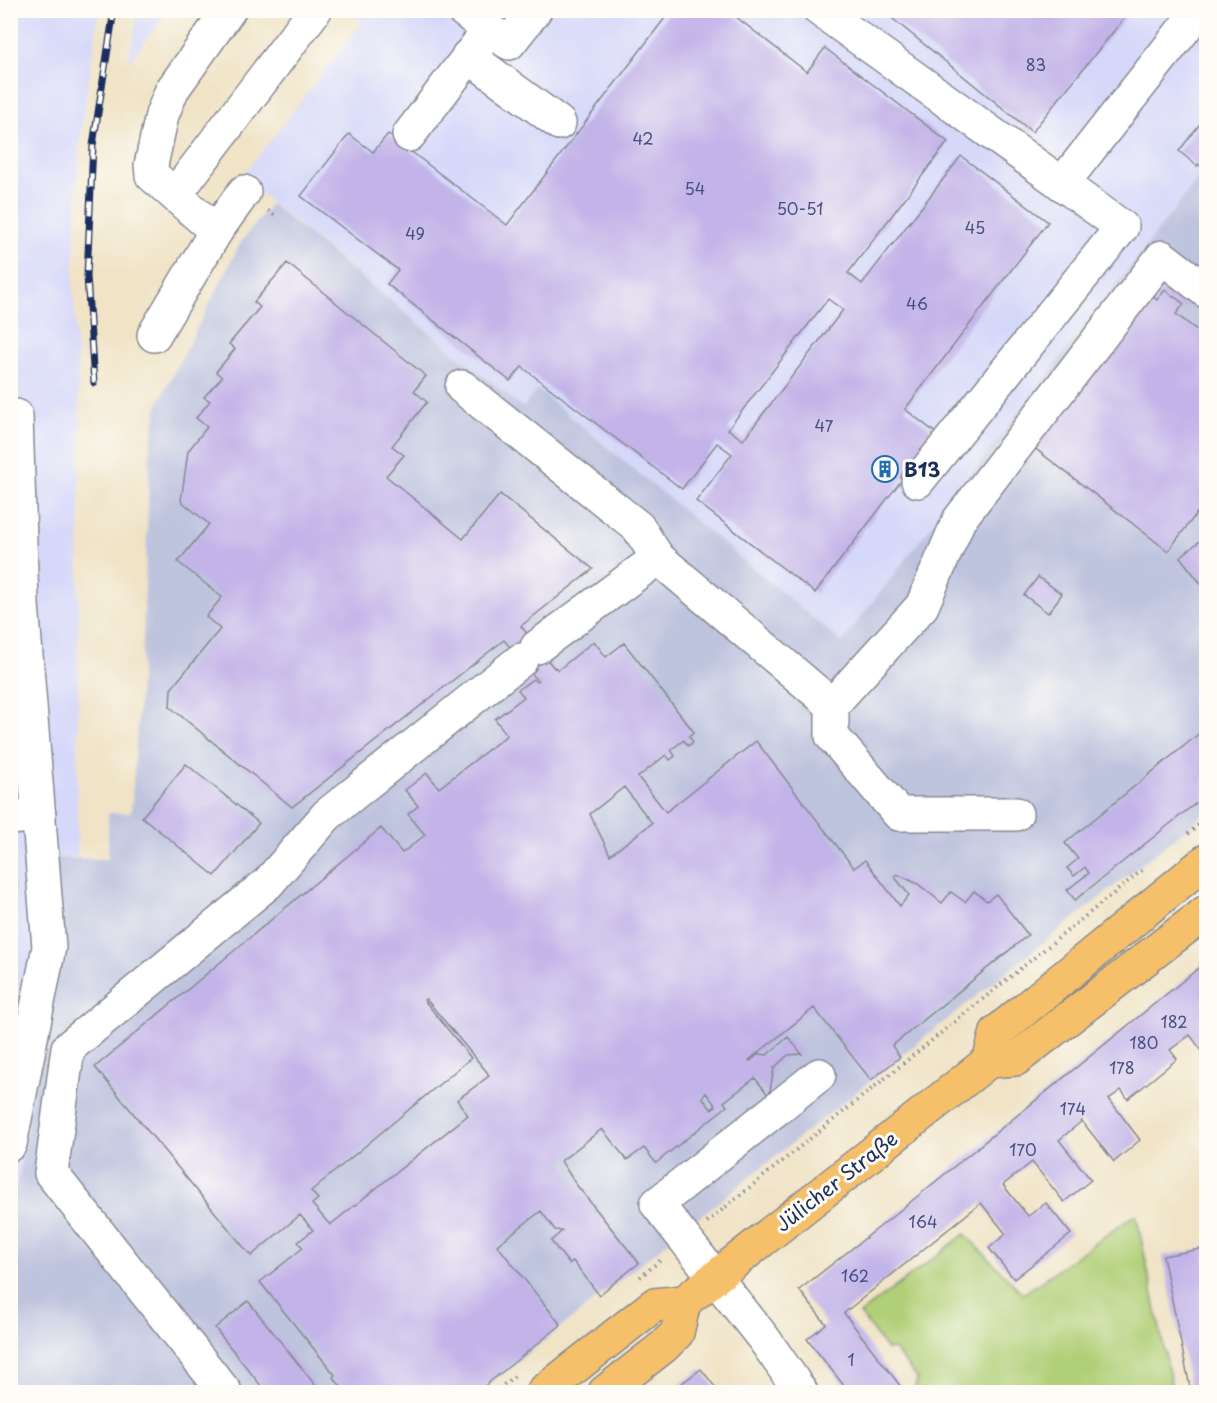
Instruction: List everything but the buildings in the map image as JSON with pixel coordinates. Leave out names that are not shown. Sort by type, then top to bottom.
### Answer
[{"type":"main road","points":[[1206,861],[997,1032],[989,1061],[1016,1059],[1206,912]]},
{"type":"main road","name":"Jülicher Straße","points":[[684,1302],[989,1061]]},
{"type":"main road","points":[[532,1382],[654,1305],[684,1302],[677,1333],[663,1347],[605,1392]]},
{"type":"street","points":[[216,231],[155,179],[151,172],[162,115],[172,90],[229,10]]},
{"type":"street","points":[[175,195],[315,10]]},
{"type":"street","points":[[463,10],[509,43],[535,10]]},
{"type":"street","points":[[820,10],[1122,227],[1206,291]]},
{"type":"street","points":[[1062,184],[1199,10]]},
{"type":"street","points":[[408,135],[489,30]]},
{"type":"street","points":[[468,56],[559,123]]},
{"type":"street","points":[[154,335],[216,231],[244,192]]},
{"type":"street","points":[[918,481],[1122,227]]},
{"type":"street","points":[[1016,814],[899,814],[832,736],[832,705],[922,606],[959,520],[1162,257]]},
{"type":"street","points":[[462,387],[638,527],[658,558],[832,705]]},
{"type":"street","points":[[10,1144],[49,947],[25,817],[16,416]]},
{"type":"street","points":[[225,1392],[51,1173],[69,1048],[268,883],[327,815],[529,654],[658,558]]},
{"type":"street","points":[[801,1392],[764,1339],[657,1204],[819,1076]]},
{"type":"path","points":[[1181,840],[1206,819]]},
{"type":"path","points":[[637,1280],[1147,867]]},
{"type":"path","points":[[494,1392],[532,1382]]},
{"type":"shaded area","points":[[11,11],[99,11],[80,138],[73,282],[80,416],[77,857],[56,858],[59,947],[18,1179],[11,1206]]},
{"type":"shaded area","points":[[138,11],[168,11],[128,63]]},
{"type":"shaded area","points":[[345,11],[1206,11],[1206,168],[842,642],[537,389],[523,408],[241,178],[363,22]]},
{"type":"shaded area","points":[[1206,168],[1206,813],[480,1392],[11,1392],[11,1206],[18,1179],[59,947],[56,858],[108,859],[108,813],[131,813],[143,640],[150,450],[158,404],[241,242],[271,204],[523,408],[537,389],[842,642]]},
{"type":"green space","points":[[1136,1214],[1173,1392],[919,1392],[915,1387],[917,1378],[894,1349],[887,1350],[860,1314],[965,1234],[1023,1294]]},
{"type":"railway","points":[[94,383],[87,276],[93,145],[114,10]]},
{"type":"place","name":"B13","points":[[885,469]]}]
